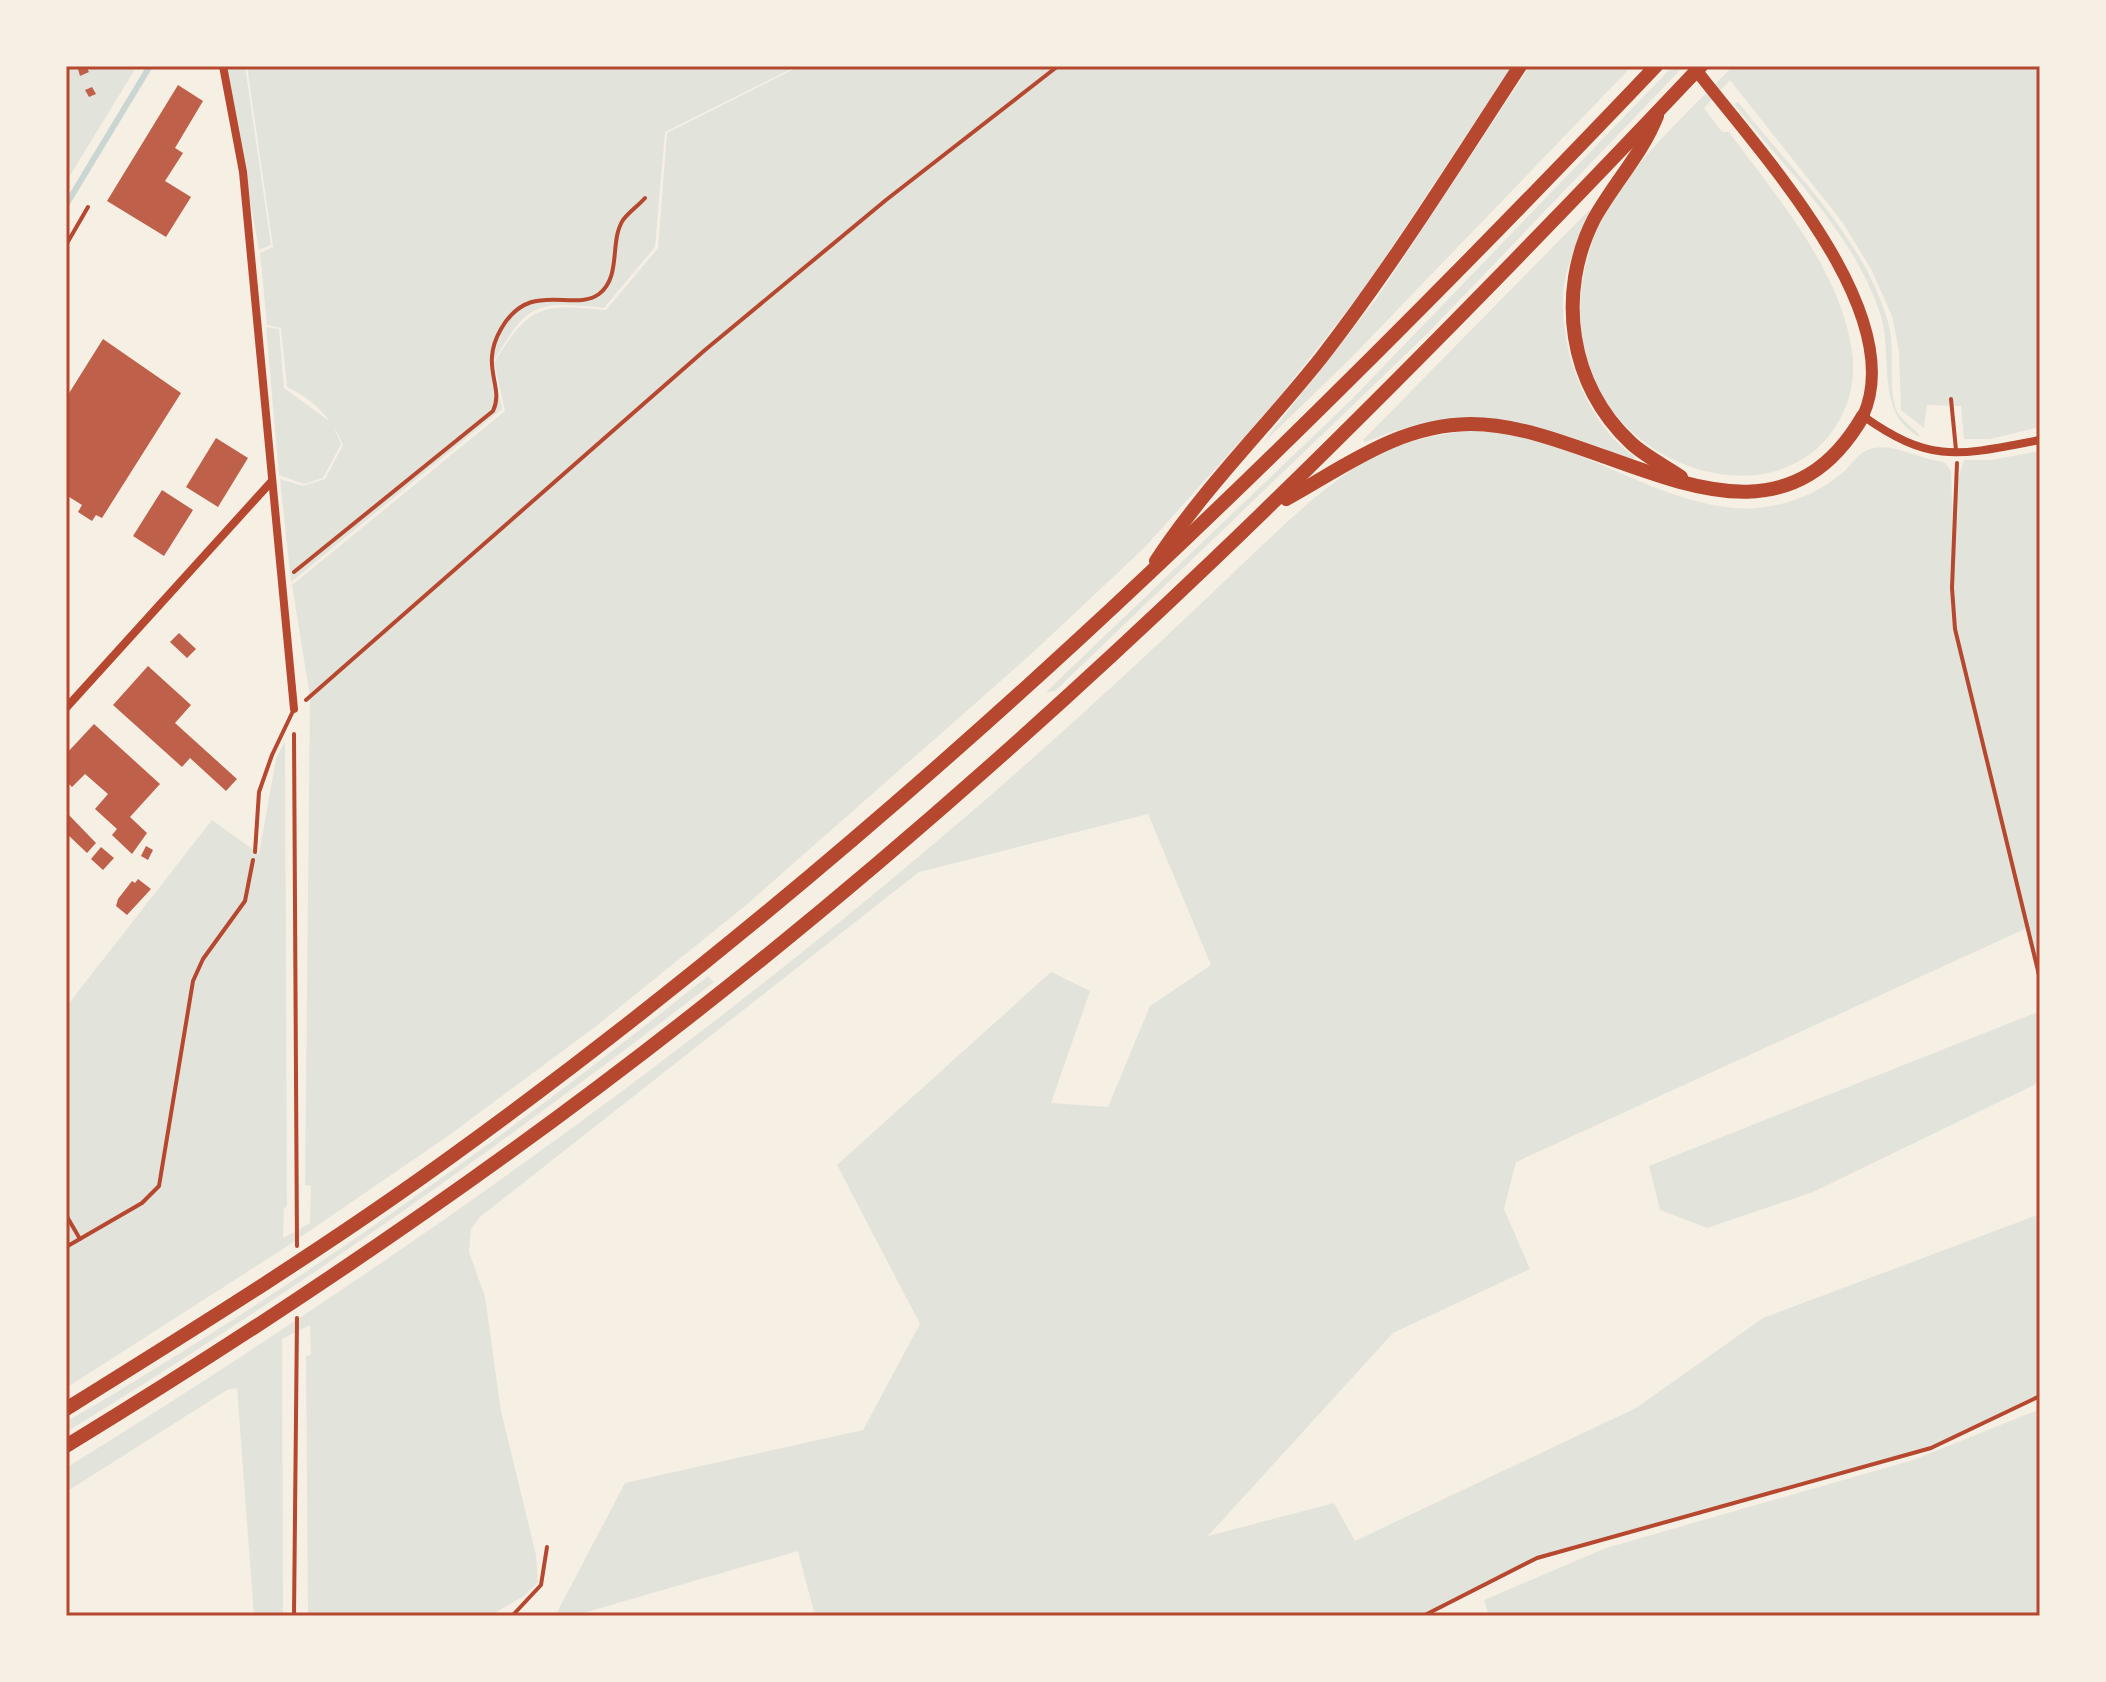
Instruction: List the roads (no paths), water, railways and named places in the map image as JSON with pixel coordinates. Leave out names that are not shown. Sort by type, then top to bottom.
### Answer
[{"type":"highway","points":[[1143,581],[1187,514],[1242,453],[1340,332],[1402,246],[1520,66]]},
{"type":"highway","points":[[66,1409],[239,1300],[449,1158],[602,1043],[849,845],[1143,581],[1365,368],[1656,66]]},
{"type":"highway","points":[[66,1446],[379,1246],[507,1155],[689,1017],[971,782],[1270,507],[1420,359],[1701,66]]},
{"type":"highway","points":[[1660,110],[1646,146],[1606,199],[1584,242],[1577,266],[1571,313],[1578,360],[1607,415],[1632,445],[1688,482]]},
{"type":"highway","points":[[1270,507],[1324,478],[1352,458],[1390,440],[1433,427],[1471,424],[1536,432],[1648,475],[1737,492],[1761,492],[1793,483],[1835,455],[1863,416]]},
{"type":"main road","points":[[1693,66],[1823,238],[1848,281],[1867,329],[1872,365],[1869,403],[1863,416]]},
{"type":"street","points":[[223,66],[243,172],[294,709]]},
{"type":"street","points":[[1863,416],[1909,446],[1956,453],[2040,440]]},
{"type":"street","points":[[66,708],[271,482]]},
{"type":"lane","points":[[1951,399],[1956,453]]},
{"type":"lane","points":[[255,852],[259,792],[294,709]]},
{"type":"waterway","points":[[66,205],[150,66]]}]
